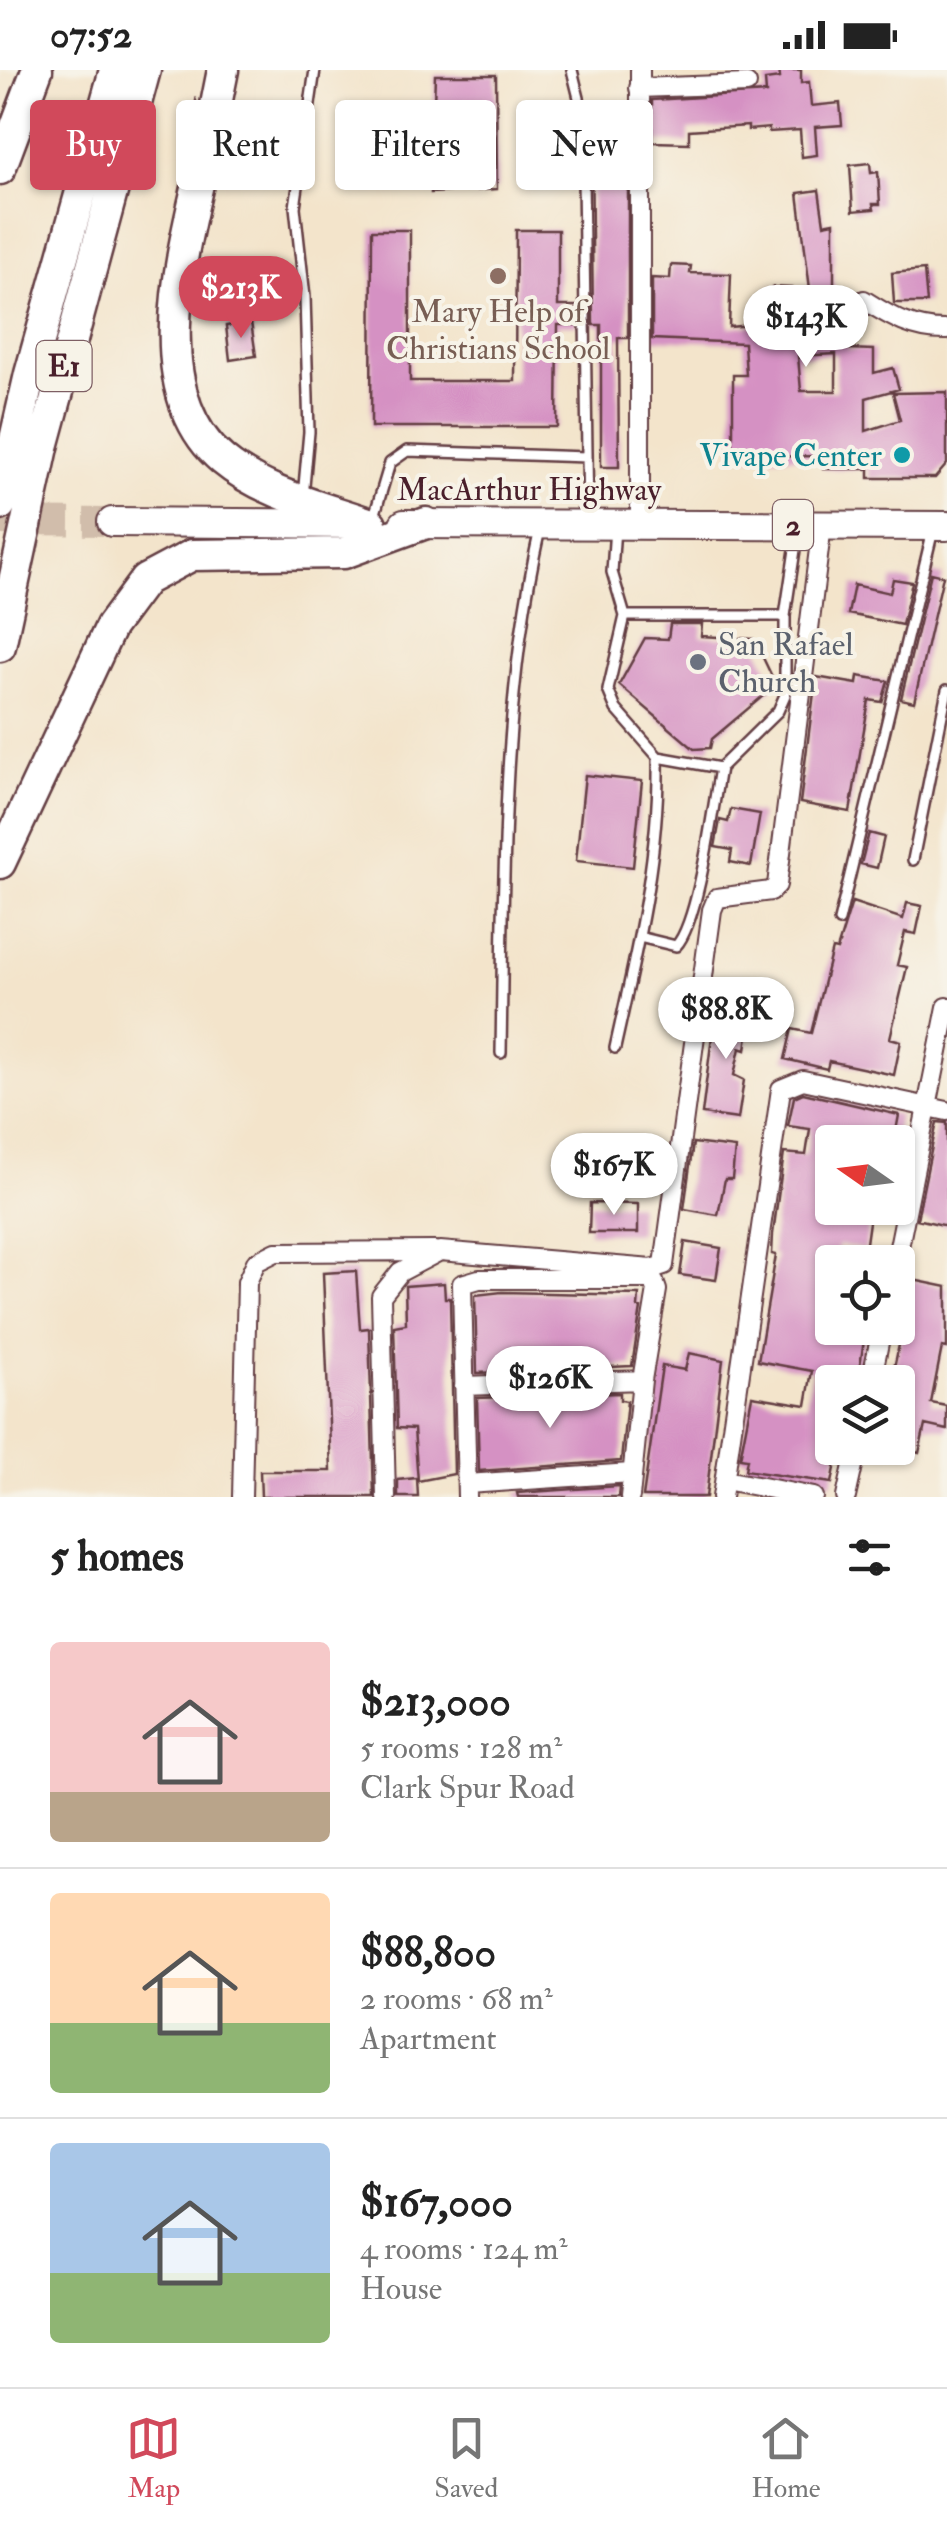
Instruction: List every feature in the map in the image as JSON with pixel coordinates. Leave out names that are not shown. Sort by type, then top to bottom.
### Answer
[{"type":"highway","points":[[0,169],[38,70]]},
{"type":"highway","name":"E1","points":[[0,505],[30,374],[116,70]]},
{"type":"highway","name":"E1","points":[[0,646],[42,448],[145,70]]},
{"type":"highway","points":[[217,100],[223,70]]},
{"type":"highway","points":[[199,190],[178,302],[174,348],[182,399],[192,424],[224,461],[249,478],[372,524]]},
{"type":"highway","name":"MacArthur Highway","points":[[112,522],[940,526]]},
{"type":"highway","points":[[0,862],[111,626],[145,580],[192,555],[344,552],[426,524]]},
{"type":"street","points":[[614,524],[640,79],[747,84]]},
{"type":"street","points":[[864,300],[897,321],[929,330],[947,330]]},
{"type":"street","points":[[242,1497],[247,1282],[256,1262],[276,1252],[440,1251],[652,1269],[664,1265],[712,910],[717,898],[726,894],[771,892],[777,885],[810,525]]},
{"type":"street","points":[[901,1245],[938,1109],[947,1008]]},
{"type":"street","points":[[814,1497],[724,1488],[777,1097],[787,1084],[802,1080],[938,1109]]},
{"type":"street","points":[[386,1497],[381,1296],[400,1272],[440,1251]]},
{"type":"street","points":[[630,1473],[467,1491],[462,1284],[480,1279],[653,1279],[657,1290],[642,1380],[630,1497]]},
{"type":"street","points":[[464,1386],[642,1380]]},
{"type":"street","points":[[846,1497],[853,1465]]},
{"type":"lane","points":[[302,500],[309,432],[305,297],[295,206],[316,70]]},
{"type":"lane","points":[[572,70],[582,110],[587,458],[614,524],[612,572],[625,616],[608,690],[616,709],[658,757],[660,804],[639,938],[615,1048]]},
{"type":"lane","points":[[372,524],[390,463],[407,451],[587,458]]},
{"type":"lane","points":[[501,1053],[506,805],[513,704],[518,644],[541,524]]},
{"type":"lane","points":[[639,938],[676,946],[681,940],[694,900],[720,768],[778,711],[788,679],[785,616],[810,525]]},
{"type":"lane","points":[[838,922],[940,526]]},
{"type":"lane","points":[[625,616],[785,616]]},
{"type":"lane","points":[[912,860],[947,690]]},
{"type":"lane","points":[[658,757],[720,768]]},
{"type":"building","points":[[779,70],[801,70],[801,83],[809,82],[811,106],[840,103],[842,125],[815,127],[817,155],[802,157],[800,130],[769,132],[769,128],[748,130],[748,126],[689,130],[689,143],[653,142],[652,100],[766,93],[765,80],[780,78]]},
{"type":"building","points":[[435,75],[496,75],[497,189],[496,100],[434,100]]},
{"type":"building","points":[[870,163],[871,173],[878,172],[880,204],[873,204],[874,209],[853,211],[850,165]]},
{"type":"building","points":[[431,190],[480,190],[431,193]]},
{"type":"building","points":[[592,190],[628,190],[628,338],[618,338],[619,467],[601,467],[601,325],[593,325]]},
{"type":"building","points":[[819,190],[824,224],[834,222],[834,306],[846,306],[848,349],[874,350],[874,373],[893,368],[899,389],[866,398],[866,431],[900,420],[893,393],[947,392],[947,464],[935,478],[869,478],[869,469],[823,469],[823,456],[733,457],[733,375],[746,375],[744,343],[652,339],[652,278],[670,279],[671,265],[691,266],[690,273],[731,274],[729,327],[770,323],[772,287],[810,289],[798,193]],"holes":[[[836,354],[836,391],[801,391],[798,356]]]},
{"type":"building","points":[[372,230],[410,230],[410,381],[515,381],[516,230],[558,230],[558,306],[577,306],[577,325],[558,325],[557,427],[371,427]]},
{"type":"building","points":[[924,270],[927,303],[894,303],[892,273]]},
{"type":"building","points":[[251,322],[256,356],[230,360],[226,326]]},
{"type":"building","points":[[931,573],[943,576],[914,702],[901,699]]},
{"type":"building","points":[[893,579],[912,582],[902,625],[848,614],[854,585],[890,593]]},
{"type":"building","name":"San Rafael Church","points":[[670,624],[702,624],[701,636],[754,639],[776,685],[712,739],[710,748],[694,749],[619,685],[645,638],[668,639]]},
{"type":"building","points":[[858,676],[888,681],[882,702],[869,700],[850,812],[800,803],[816,677],[857,684]]},
{"type":"building","points":[[585,775],[642,781],[633,867],[576,861]]},
{"type":"building","points":[[731,809],[760,814],[751,866],[730,862],[732,850],[715,847],[720,820],[728,822]]},
{"type":"building","points":[[869,833],[884,837],[877,868],[861,864]]},
{"type":"building","points":[[852,902],[903,919],[907,903],[922,906],[916,934],[905,932],[897,965],[907,967],[890,1038],[901,1041],[894,1075],[829,1061],[827,1069],[785,1059],[792,1029],[811,1033],[832,949],[837,950]]},
{"type":"building","points":[[716,1005],[751,1010],[746,1050],[740,1048],[734,1075],[744,1080],[738,1119],[702,1114]]},
{"type":"building","points":[[803,1093],[899,1115],[897,1125],[815,1125],[815,1225],[869,1225],[866,1245],[815,1245],[815,1345],[863,1345],[860,1365],[815,1365],[815,1465],[836,1465],[832,1483],[745,1470],[747,1459],[740,1458],[752,1396],[806,1405],[812,1371],[758,1361],[776,1255],[772,1254],[773,1234],[784,1153],[806,1155],[810,1129],[788,1126],[794,1097]]},
{"type":"building","points":[[937,1122],[947,1123],[947,1226],[917,1219]]},
{"type":"building","points":[[693,1143],[735,1148],[732,1179],[725,1179],[718,1215],[684,1209]]},
{"type":"building","points":[[590,1203],[638,1204],[638,1233],[589,1233]]},
{"type":"building","points":[[685,1242],[721,1248],[716,1280],[680,1275]]},
{"type":"building","points":[[356,1271],[360,1329],[369,1328],[374,1497],[261,1497],[260,1471],[331,1471],[323,1273]]},
{"type":"building","points":[[915,1280],[947,1287],[947,1348],[942,1347],[931,1403],[947,1406],[947,1430],[925,1425],[919,1453],[915,1452],[915,1365],[895,1365],[899,1345],[915,1345]]},
{"type":"building","points":[[444,1283],[445,1298],[450,1298],[454,1474],[418,1481],[414,1429],[397,1428],[394,1326],[406,1324],[405,1286]]},
{"type":"building","points":[[475,1295],[639,1295],[641,1308],[632,1366],[477,1373]]},
{"type":"building","points":[[689,1353],[723,1360],[706,1497],[643,1497],[662,1366],[685,1370]]},
{"type":"building","points":[[620,1393],[620,1400],[627,1401],[621,1461],[479,1471],[477,1398]]},
{"type":"building","points":[[417,1478],[418,1497],[398,1497],[398,1480]]},
{"type":"building","points":[[619,1486],[618,1497],[518,1497],[517,1493]]},
{"type":"tunnel","points":[[0,521],[112,522]]},
{"type":"place","name":"Mary Help of Christians School","points":[[498,276]]},
{"type":"place","name":"Vivape Center","points":[[902,455]]},
{"type":"place","name":"San Rafael Church","points":[[698,662]]}]
